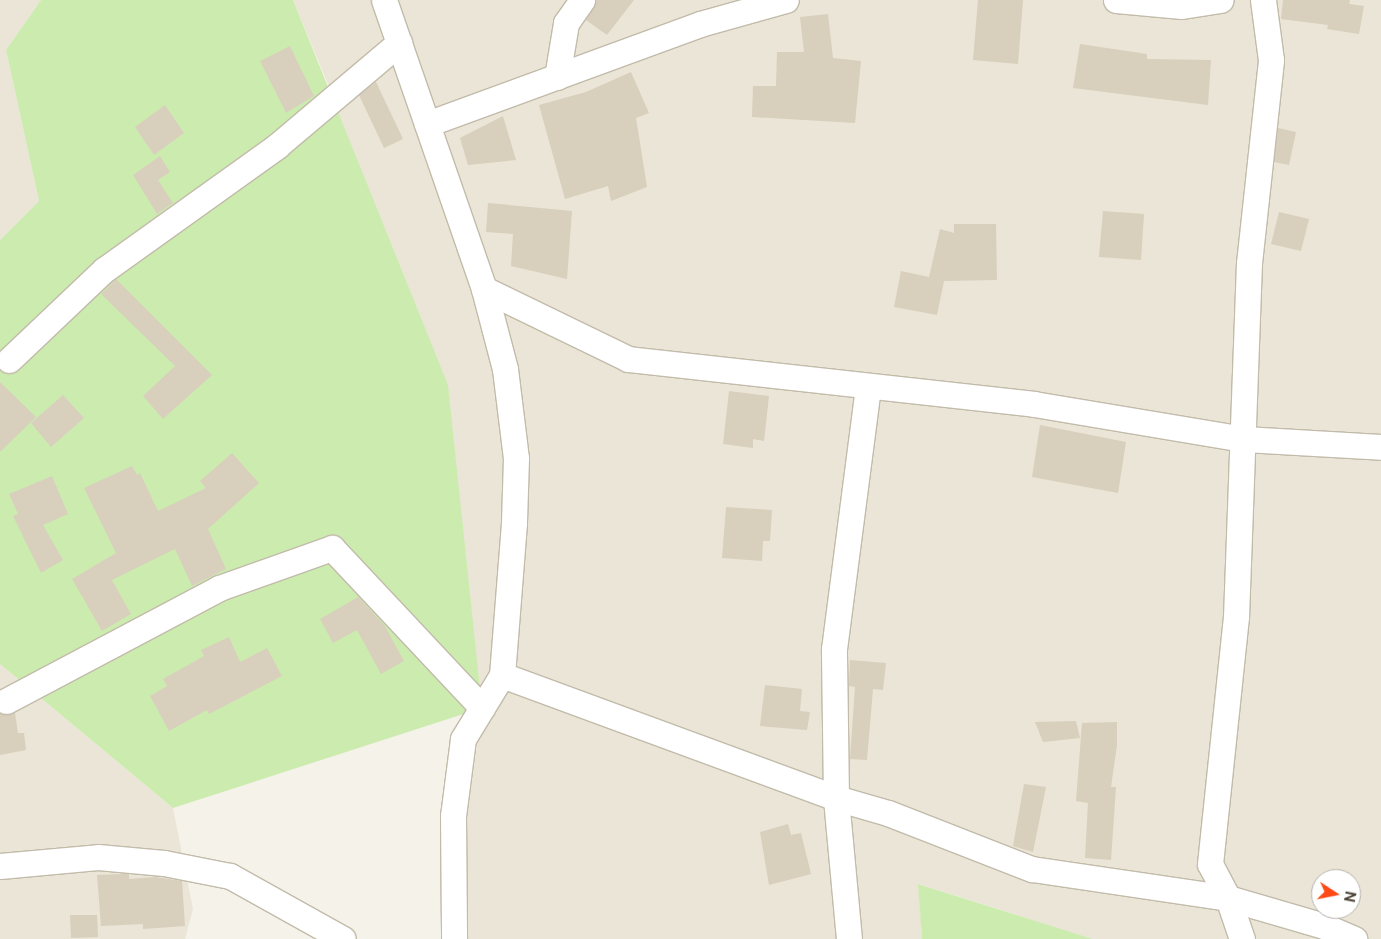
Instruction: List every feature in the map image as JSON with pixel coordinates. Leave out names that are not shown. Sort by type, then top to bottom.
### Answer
[{"type":"street","points":[[384,0],[484,289],[505,369],[516,458],[514,523],[502,675],[463,739],[453,816],[454,939]]},
{"type":"street","points":[[557,77],[566,23],[582,0]]},
{"type":"street","points":[[427,124],[700,24],[786,0]]},
{"type":"street","points":[[1116,0],[1182,6],[1221,0]]},
{"type":"street","points":[[1242,939],[1228,898],[1210,864],[1236,617],[1249,262],[1271,60],[1263,0]]},
{"type":"street","points":[[10,360],[104,270],[277,146],[399,43]]},
{"type":"street","points":[[484,289],[628,359],[868,388],[1034,404],[1244,439],[1381,447]]},
{"type":"street","points":[[849,939],[836,798],[834,649],[868,388]]},
{"type":"street","points":[[6,701],[219,588],[332,548],[482,708]]},
{"type":"street","points":[[502,675],[836,798],[888,813],[1032,870],[1228,898],[1324,926],[1354,939]]},
{"type":"street","points":[[0,866],[98,857],[164,862],[230,876],[343,939]]},
{"type":"shaded area","points":[[0,0],[41,0],[6,50],[39,201],[0,240]]},
{"type":"shaded area","points":[[293,0],[1381,0],[1381,939],[1093,939],[919,884],[922,939],[450,939],[482,708],[331,91]]},
{"type":"shaded area","points":[[0,664],[173,808],[193,909],[185,939],[0,939]]},
{"type":"green space","points":[[41,0],[293,0],[448,385],[482,708],[173,808],[0,664],[0,240],[39,201],[6,50]]},
{"type":"green space","points":[[918,884],[1093,939],[922,939]]},
{"type":"building","points":[[596,0],[634,0],[607,35],[586,20]]},
{"type":"building","points":[[978,0],[1023,0],[1018,64],[973,60]]},
{"type":"building","points":[[1283,0],[1350,0],[1349,4],[1364,6],[1359,34],[1327,29],[1328,25],[1281,19]]},
{"type":"building","points":[[828,14],[833,58],[861,61],[855,123],[752,117],[753,86],[776,86],[777,52],[804,52],[800,17]]},
{"type":"building","points":[[1080,44],[1147,54],[1147,59],[1211,60],[1208,105],[1073,88]]},
{"type":"building","points":[[290,46],[314,96],[286,113],[260,61]]},
{"type":"building","points":[[631,72],[649,113],[636,118],[647,187],[611,201],[608,186],[565,199],[539,105],[586,92]]},
{"type":"building","points":[[376,82],[403,139],[384,148],[359,95]]},
{"type":"building","points":[[165,105],[184,133],[154,155],[135,127]]},
{"type":"building","points":[[503,116],[516,160],[468,165],[460,138]]},
{"type":"building","points":[[1278,128],[1296,132],[1289,165],[1274,162]]},
{"type":"building","points":[[160,156],[170,172],[158,180],[173,203],[157,214],[133,175]]},
{"type":"building","points":[[488,203],[572,211],[567,279],[511,266],[513,234],[486,232]]},
{"type":"building","points":[[1103,211],[1144,214],[1141,260],[1099,257]]},
{"type":"building","points":[[1279,212],[1309,219],[1301,251],[1271,244]]},
{"type":"building","points":[[954,224],[996,224],[997,280],[944,281],[937,315],[894,307],[901,271],[929,277],[940,229],[954,233]]},
{"type":"building","points":[[116,279],[212,375],[163,419],[143,396],[175,366],[101,294]]},
{"type":"building","points":[[0,382],[36,417],[0,452]]},
{"type":"building","points":[[729,391],[769,396],[764,441],[753,439],[753,448],[723,444]]},
{"type":"building","points":[[63,395],[84,418],[51,447],[31,423]]},
{"type":"building","points":[[1040,425],[1126,442],[1118,493],[1032,477]]},
{"type":"building","points":[[232,453],[259,483],[208,529],[226,569],[192,586],[175,549],[112,580],[131,614],[102,631],[72,579],[116,553],[84,488],[132,466],[137,475],[140,473],[158,511],[206,488],[200,481]]},
{"type":"building","points":[[52,476],[68,514],[43,525],[63,560],[41,573],[13,516],[18,514],[9,494]]},
{"type":"building","points":[[726,507],[772,510],[770,541],[763,541],[762,561],[722,558]]},
{"type":"building","points":[[358,597],[385,626],[404,661],[381,674],[357,630],[333,643],[320,619]]},
{"type":"building","points":[[229,637],[240,662],[267,648],[282,676],[209,714],[207,710],[169,731],[150,696],[167,686],[163,679],[204,656],[201,650]]},
{"type":"building","points":[[850,660],[886,663],[883,690],[873,689],[867,760],[850,759],[855,687],[849,686]]},
{"type":"building","points":[[765,685],[802,689],[800,711],[810,712],[807,730],[760,726]]},
{"type":"building","points":[[15,713],[18,733],[24,733],[26,750],[0,755],[0,714]]},
{"type":"building","points":[[1076,721],[1080,738],[1043,742],[1035,722]]},
{"type":"building","points":[[1117,722],[1117,745],[1111,787],[1116,787],[1111,860],[1085,858],[1088,803],[1076,801],[1082,723]]},
{"type":"building","points":[[1024,784],[1046,787],[1033,852],[1013,846]]},
{"type":"building","points":[[788,824],[791,835],[801,833],[811,874],[769,885],[760,832]]},
{"type":"building","points":[[129,874],[129,879],[155,877],[182,881],[185,926],[143,929],[143,924],[101,926],[97,875]]},
{"type":"building","points":[[70,915],[97,915],[98,937],[71,938]]}]
